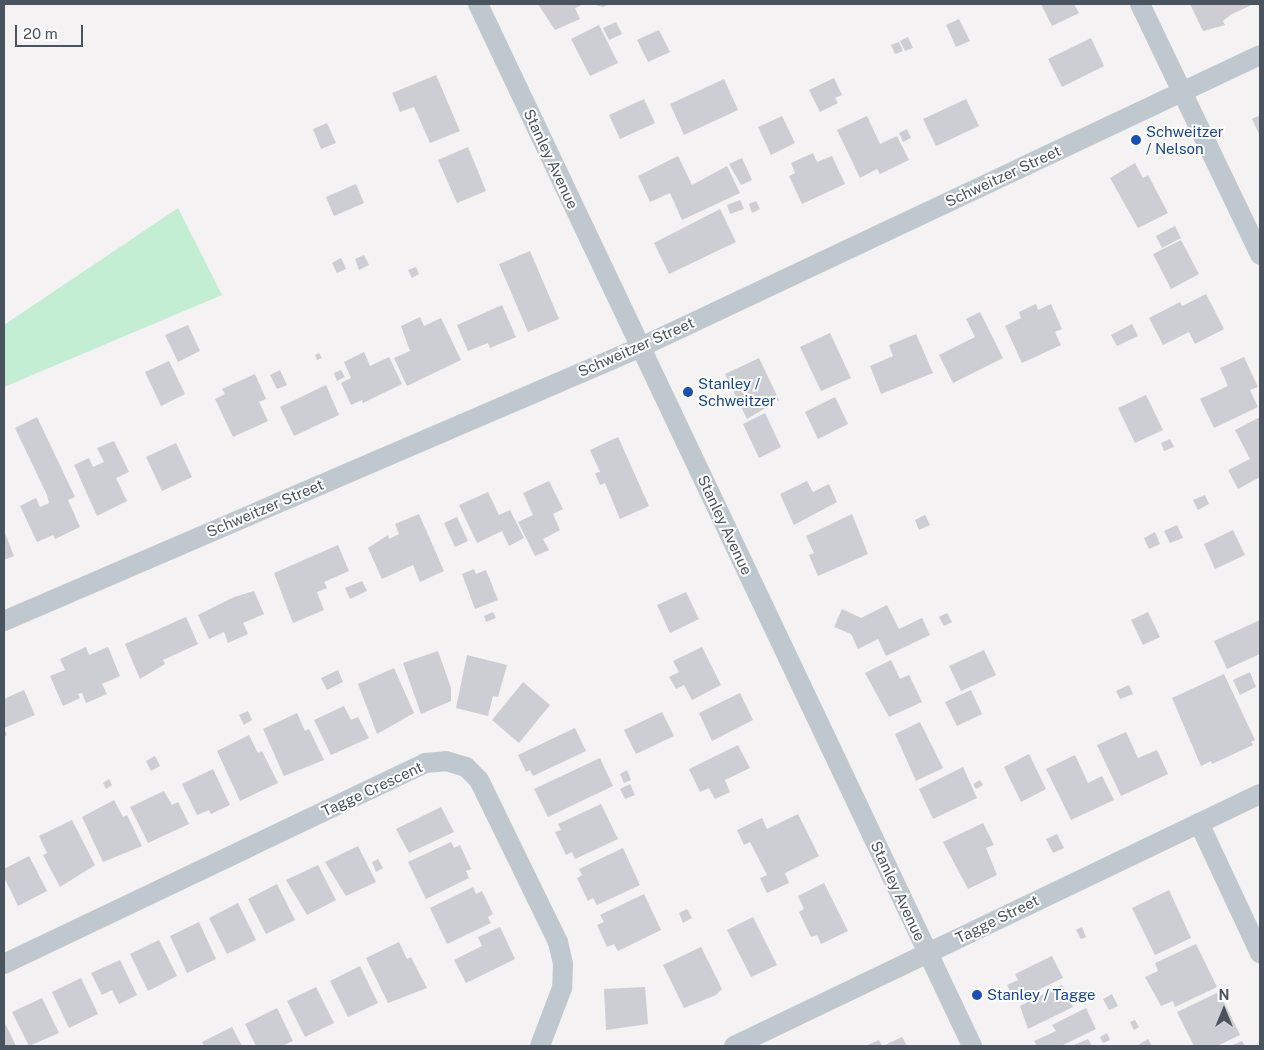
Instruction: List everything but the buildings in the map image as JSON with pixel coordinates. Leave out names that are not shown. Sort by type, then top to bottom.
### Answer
[{"type":"street","name":"Stanley Avenue","points":[[478,4],[926,953],[972,1046]]},
{"type":"street","points":[[1140,4],[1260,255]]},
{"type":"street","name":"Schweitzer Street","points":[[4,621],[640,347],[1260,55]]},
{"type":"street","name":"Tagge Crescent","points":[[4,964],[425,763],[446,761],[466,767],[479,780],[558,942],[563,964],[562,988],[540,1046]]},
{"type":"street","name":"Tagge Street","points":[[734,1046],[1260,794]]},
{"type":"street","points":[[1199,823],[1260,953]]},
{"type":"green space","points":[[178,208],[222,295],[4,387],[4,325]]},
{"type":"place","name":"Schweitzer / Nelson","points":[[1136,140]]},
{"type":"place","name":"Stanley / Schweitzer","points":[[688,392]]},
{"type":"place","name":"Stanley / Tagge","points":[[977,995]]}]
